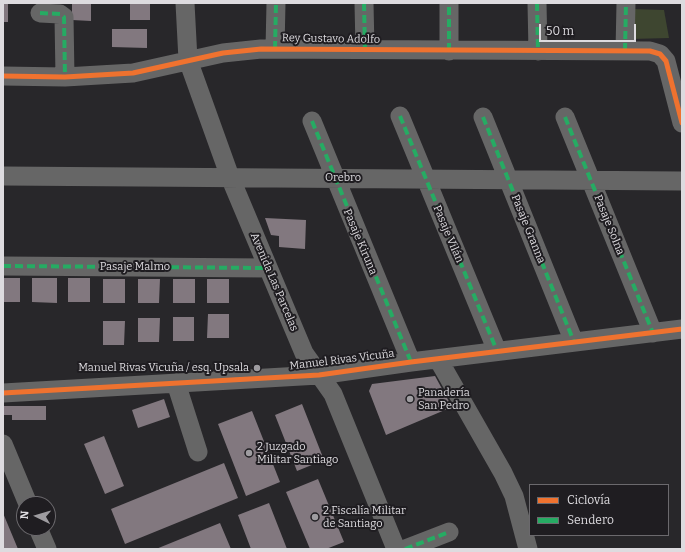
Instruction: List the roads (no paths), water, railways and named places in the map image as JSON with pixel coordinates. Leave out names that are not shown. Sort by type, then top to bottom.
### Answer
[{"type":"street","name":"Avenida Las Parcelas","points":[[185,3],[188,60],[230,177],[304,353],[318,376],[333,394],[396,549]]},
{"type":"street","name":"Rey Gustavo Adolfo","points":[[276,3],[276,49]]},
{"type":"street","name":"Rey Gustavo Adolfo","points":[[364,3],[365,49]]},
{"type":"street","points":[[449,3],[449,51]]},
{"type":"street","points":[[537,3],[538,51]]},
{"type":"street","points":[[625,51],[626,3]]},
{"type":"street","points":[[40,13],[60,14],[64,17],[64,77]]},
{"type":"street","name":"Rey Gustavo Adolfo","points":[[3,76],[64,77],[133,73],[223,53],[276,49],[650,51],[660,54],[666,61],[682,123]]},
{"type":"street","name":"Pasaje Vilán","points":[[400,116],[497,351]]},
{"type":"street","name":"Pasaje Granna","points":[[482,117],[574,342]]},
{"type":"street","name":"Pasaje Solna","points":[[565,117],[653,333]]},
{"type":"street","name":"Pasaje Kiruna","points":[[312,121],[334,178],[411,362]]},
{"type":"street","name":"Orebro","points":[[3,176],[682,181]]},
{"type":"street","name":"Pasaje Malmo","points":[[3,266],[267,268]]},
{"type":"street","name":"Manuel Rivas Vicuña","points":[[3,393],[318,376],[411,362],[682,329]]},
{"type":"street","points":[[438,359],[512,490],[520,512],[528,549]]},
{"type":"street","points":[[176,384],[198,452]]},
{"type":"street","points":[[3,444],[25,496]]},
{"type":"street","points":[[405,549],[449,532]]},
{"type":"street","points":[[41,536],[47,549]]},
{"type":"place","name":"Manuel Rivas Vicuña / esq. Upsala","points":[[257,368]]},
{"type":"place","name":"Panadería San Pedro","points":[[410,399]]},
{"type":"place","name":"2 Juzgado Militar Santiago","points":[[249,453]]},
{"type":"place","name":"2 Fiscalía Militar de Santiago","points":[[315,517]]}]
